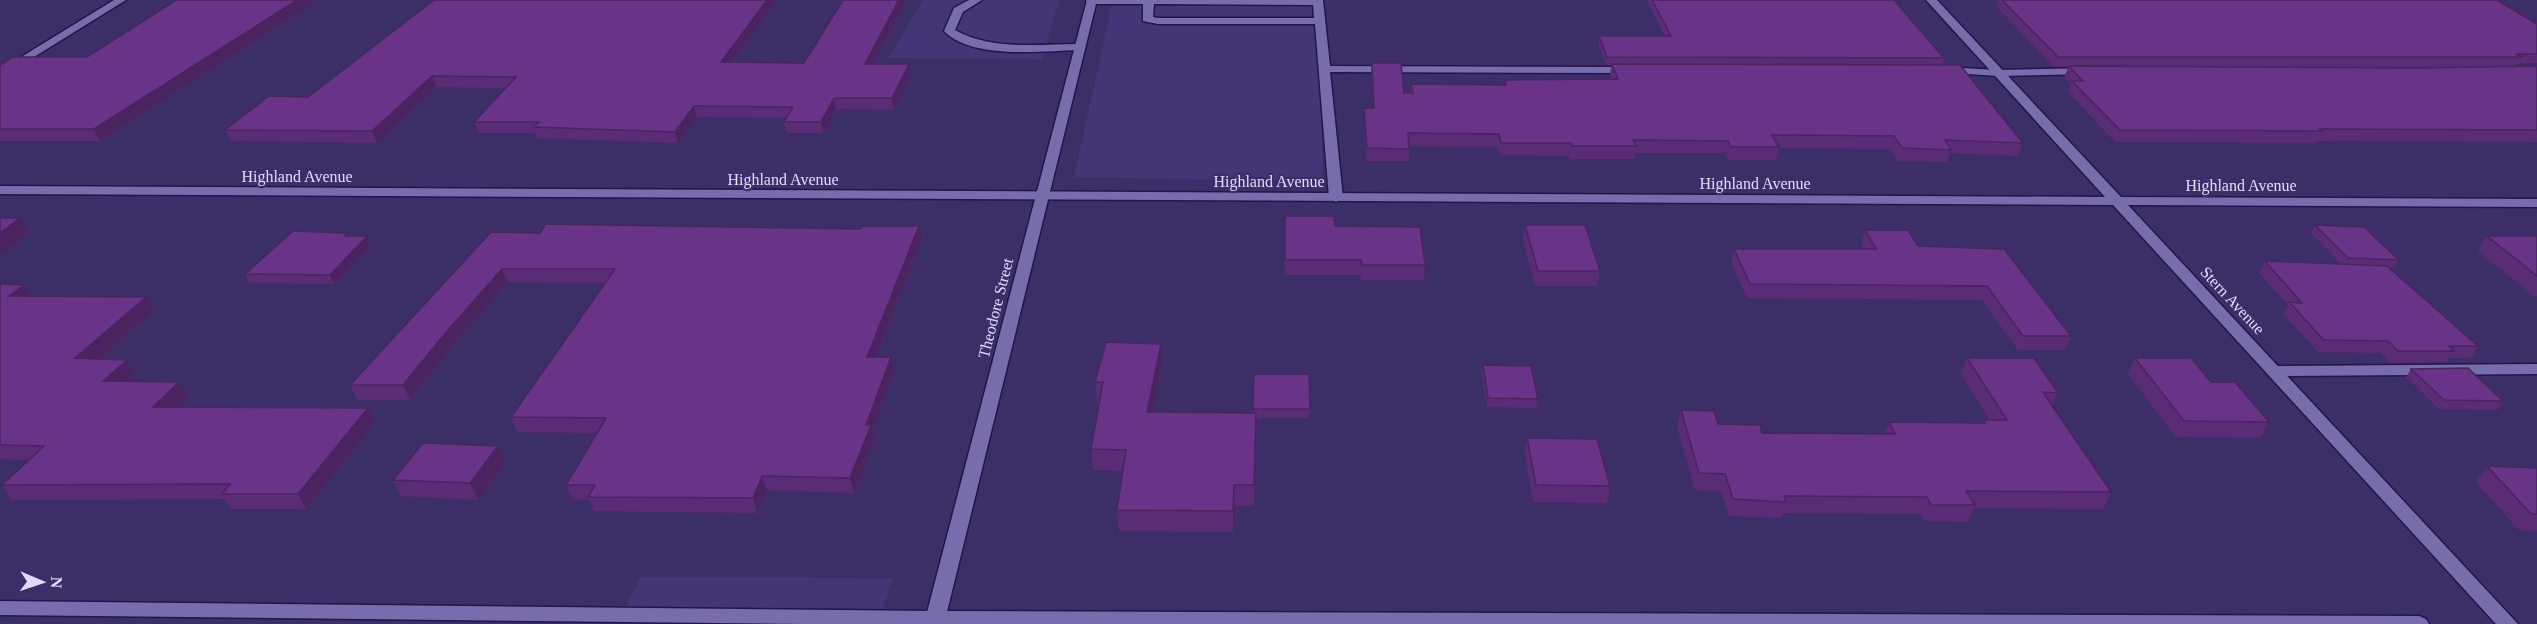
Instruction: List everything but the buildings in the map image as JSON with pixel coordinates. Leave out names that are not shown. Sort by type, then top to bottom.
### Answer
[{"type":"street","points":[[0,75],[121,0]]},
{"type":"street","points":[[977,0],[958,10],[949,31],[973,43],[1001,47],[1080,47]]},
{"type":"street","name":"Stern Avenue","points":[[1931,0],[2508,624]]},
{"type":"street","points":[[1091,1],[1318,1],[1336,198]]},
{"type":"street","name":"Theodore Street","points":[[935,621],[1091,1]]},
{"type":"street","points":[[1149,1],[1147,19],[1158,21],[1319,21]]},
{"type":"street","points":[[1323,69],[1642,70]]},
{"type":"street","points":[[1929,70],[1998,73],[2097,71]]},
{"type":"street","name":"Highland Avenue","points":[[0,190],[1042,197],[2537,202]]},
{"type":"street","points":[[2274,371],[2537,369]]},
{"type":"street","points":[[0,608],[935,621],[2419,624]]},
{"type":"shaded area","points":[[923,0],[1059,0],[1042,59],[889,58]]},
{"type":"shaded area","points":[[1113,0],[1319,0],[1323,181],[1074,177]]},
{"type":"shaded area","points":[[641,577],[893,578],[878,624],[617,624]]}]
